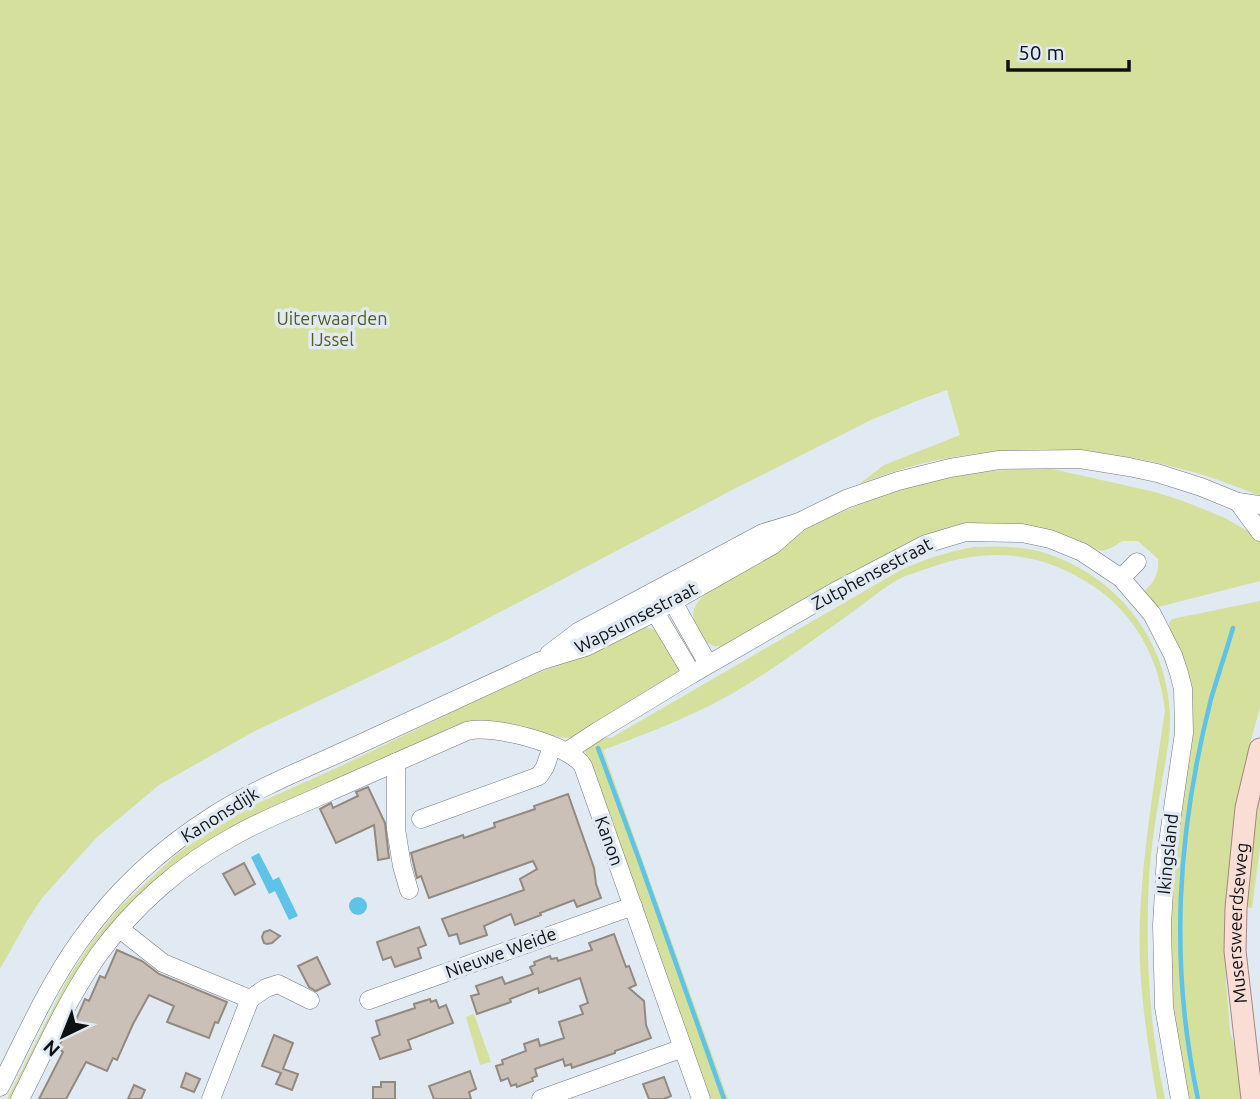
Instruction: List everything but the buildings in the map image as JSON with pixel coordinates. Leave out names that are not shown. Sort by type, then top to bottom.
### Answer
[{"type":"main road","name":"Musersweerdseweg","points":[[1252,1099],[1235,951],[1236,908],[1246,808],[1260,750]]},
{"type":"street","name":"Wapsumsestraat","points":[[540,661],[578,632],[763,533],[799,522],[846,499],[898,481],[950,468],[1010,459],[1080,459],[1157,473],[1238,502],[1260,505]]},
{"type":"street","name":"Wapsumsestraat","points":[[1238,502],[1260,520]]},
{"type":"street","points":[[1238,502],[1260,532]]},
{"type":"street","name":"Wapsumsestraat","points":[[540,661],[586,647],[655,612],[773,545],[799,522]]},
{"type":"street","name":"Zutphensestraat","points":[[559,749],[598,731],[708,664],[908,552],[966,532],[1022,533],[1050,539],[1082,552],[1121,578],[1152,614]]},
{"type":"street","points":[[1121,578],[1137,562]]},
{"type":"street","points":[[655,590],[673,602],[708,664]]},
{"type":"street","points":[[655,590],[655,612],[692,674]]},
{"type":"street","name":"Ikingsland","points":[[1152,614],[1173,655],[1183,690],[1184,733],[1166,856],[1162,925],[1164,1007],[1181,1099]]},
{"type":"street","name":"Kanonsdijk","points":[[0,1087],[50,990],[79,942],[143,870],[179,840],[214,815],[264,788],[540,661]]},
{"type":"street","name":"Kanonsdijk","points":[[20,1099],[75,991],[100,952],[162,887],[217,846],[252,826],[476,729],[527,737],[559,749]]},
{"type":"street","points":[[421,818],[536,778],[559,749]]},
{"type":"street","name":"Kanon","points":[[559,749],[574,756],[583,766],[701,1099]]},
{"type":"street","points":[[396,762],[396,829],[402,866],[410,890]]},
{"type":"street","name":"Nieuwe Weide","points":[[369,1000],[632,906]]},
{"type":"street","points":[[120,929],[163,963],[250,999]]},
{"type":"street","points":[[211,1099],[250,999],[266,988],[278,984],[310,1000]]},
{"type":"street","points":[[541,1099],[683,1048]]},
{"type":"green space","name":"Uiterwaarden IJssel","points":[[0,0],[1260,0],[1260,496],[1179,468],[1095,452],[1052,450],[1010,450],[967,455],[908,467],[859,484],[884,465],[960,435],[947,390],[919,400],[871,420],[734,489],[447,640],[253,732],[159,785],[97,837],[42,898],[0,969]]},
{"type":"green space","points":[[1048,468],[1155,492],[1225,518],[1260,538],[1260,581],[1158,607],[1152,605],[1142,593],[1155,578],[1158,559],[1138,541],[1122,541],[1102,551],[1088,550],[990,527],[835,585],[833,582],[828,584],[830,588],[729,647],[708,643],[696,626],[693,617],[695,607],[710,590],[747,565],[836,515],[893,492],[951,477],[992,471]]},
{"type":"green space","points":[[974,547],[1038,551],[1089,574],[1111,590],[1130,610],[1146,633],[1158,658],[1166,684],[1170,722],[1151,854],[1148,933],[1149,989],[1165,1099],[1157,1099],[1153,1076],[1139,941],[1147,840],[1165,710],[1157,673],[1143,640],[1122,610],[1093,586],[1053,565],[1032,559],[991,555],[948,562],[901,578],[820,636],[731,694],[677,721],[603,750],[728,1099],[711,1099],[680,1026],[683,1020],[652,932],[646,929],[630,883],[632,877],[593,767],[587,763],[585,748],[598,736],[611,738],[899,571],[936,556]]},
{"type":"green space","points":[[1260,601],[1260,707],[1235,816],[1225,928],[1230,1032],[1242,1069],[1247,1099],[1186,1099],[1173,1036],[1168,901],[1188,748],[1167,630],[1172,619]]},
{"type":"green space","points":[[641,626],[656,630],[683,670],[576,737],[565,738],[489,723],[417,747],[150,890],[14,1099],[7,1099],[68,978],[91,943],[119,908],[177,854],[212,829],[252,806],[502,688],[579,656]]},
{"type":"green space","points":[[1260,794],[1260,847],[1252,908],[1246,907],[1252,859],[1250,857]]},
{"type":"green space","points":[[474,1014],[491,1062],[480,1065],[466,1017]]},
{"type":"water","points":[[259,853],[273,880],[279,877],[298,916],[289,920],[275,891],[269,894],[251,857]]},
{"type":"water","points":[[358,897],[364,900],[367,906],[364,912],[358,915],[352,912],[349,906],[352,900]]},
{"type":"waterway","points":[[1198,1099],[1183,998],[1180,948],[1184,849],[1199,749],[1233,628]]},
{"type":"waterway","points":[[598,748],[724,1099]]}]
